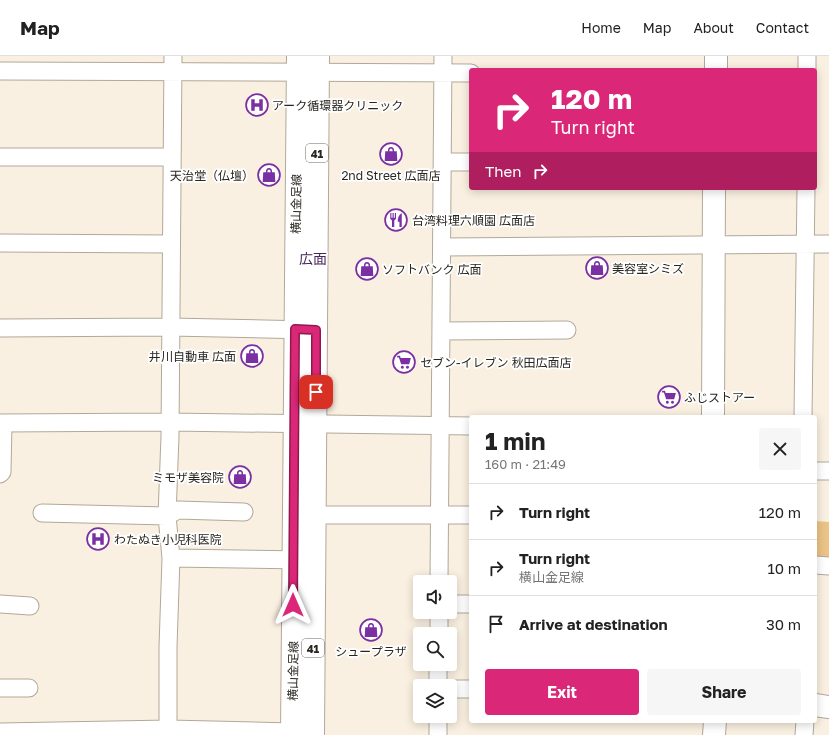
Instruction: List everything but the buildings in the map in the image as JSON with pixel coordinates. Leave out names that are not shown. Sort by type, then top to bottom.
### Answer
[{"type":"main road","points":[[716,56],[716,68]]},
{"type":"main road","name":"横山金足線","points":[[305,423],[295,329],[308,64]]},
{"type":"main road","name":"横山金足線","points":[[308,64],[316,330],[305,423],[304,560],[313,735]]},
{"type":"main road","points":[[713,415],[714,190]]},
{"type":"main road","name":"横山金足線","points":[[292,733],[304,560]]},
{"type":"main road","points":[[817,705],[829,707]]},
{"type":"main road","points":[[714,735],[715,723]]},
{"type":"street","points":[[806,68],[807,56]]},
{"type":"street","points":[[168,732],[168,647],[171,558],[167,516],[170,422],[172,64]]},
{"type":"street","points":[[0,71],[172,64],[443,64],[469,72]]},
{"type":"street","points":[[439,575],[443,64]]},
{"type":"street","points":[[0,156],[171,157]]},
{"type":"street","points":[[443,162],[469,162]]},
{"type":"street","points":[[803,415],[806,190]]},
{"type":"street","points":[[0,243],[171,244]]},
{"type":"street","points":[[442,246],[829,244]]},
{"type":"street","points":[[0,328],[170,327],[316,330]]},
{"type":"street","points":[[441,331],[567,330]]},
{"type":"street","points":[[0,474],[2,472],[2,423],[170,422],[469,426]]},
{"type":"street","points":[[817,471],[829,471]]},
{"type":"street","points":[[42,513],[167,516],[178,510],[244,512]]},
{"type":"street","points":[[304,515],[469,515]]},
{"type":"street","points":[[171,558],[304,560]]},
{"type":"street","points":[[817,565],[829,566]]},
{"type":"street","points":[[0,604],[30,606]]},
{"type":"street","points":[[457,604],[469,604]]},
{"type":"street","points":[[0,688],[29,688]]},
{"type":"street","points":[[457,689],[469,689]]},
{"type":"street","points":[[438,723],[438,735]]},
{"type":"street","points":[[804,735],[805,723]]},
{"type":"street","points":[[0,732],[292,733]]},
{"type":"shaded area","points":[[817,521],[829,522],[829,560],[817,559]]},
{"type":"place","name":"アーク循環器クリニック","points":[[257,105]]},
{"type":"place","name":"2nd Street 広面店","points":[[391,154]]},
{"type":"place","name":"天治堂（仏壇）","points":[[269,175]]},
{"type":"place","name":"台湾料理六順園 広面店","points":[[396,220]]},
{"type":"place","name":"美容室シミズ","points":[[597,268]]},
{"type":"place","name":"ソフトバンク 広面","points":[[367,269]]},
{"type":"place","name":"井川自動車 広面","points":[[252,356]]},
{"type":"place","name":"セブン-イレブン 秋田広面店","points":[[404,362]]},
{"type":"place","name":"ふじストアー","points":[[669,397]]},
{"type":"place","name":"ミモザ美容院","points":[[240,477]]},
{"type":"place","name":"わたぬき小児科医院","points":[[98,539]]},
{"type":"place","name":"シュープラザ","points":[[371,630]]},
{"type":"district","name":"広面","points":[[313,258]]},
{"type":"route","points":[[293,605],[295,329],[316,330],[316,392]]}]
